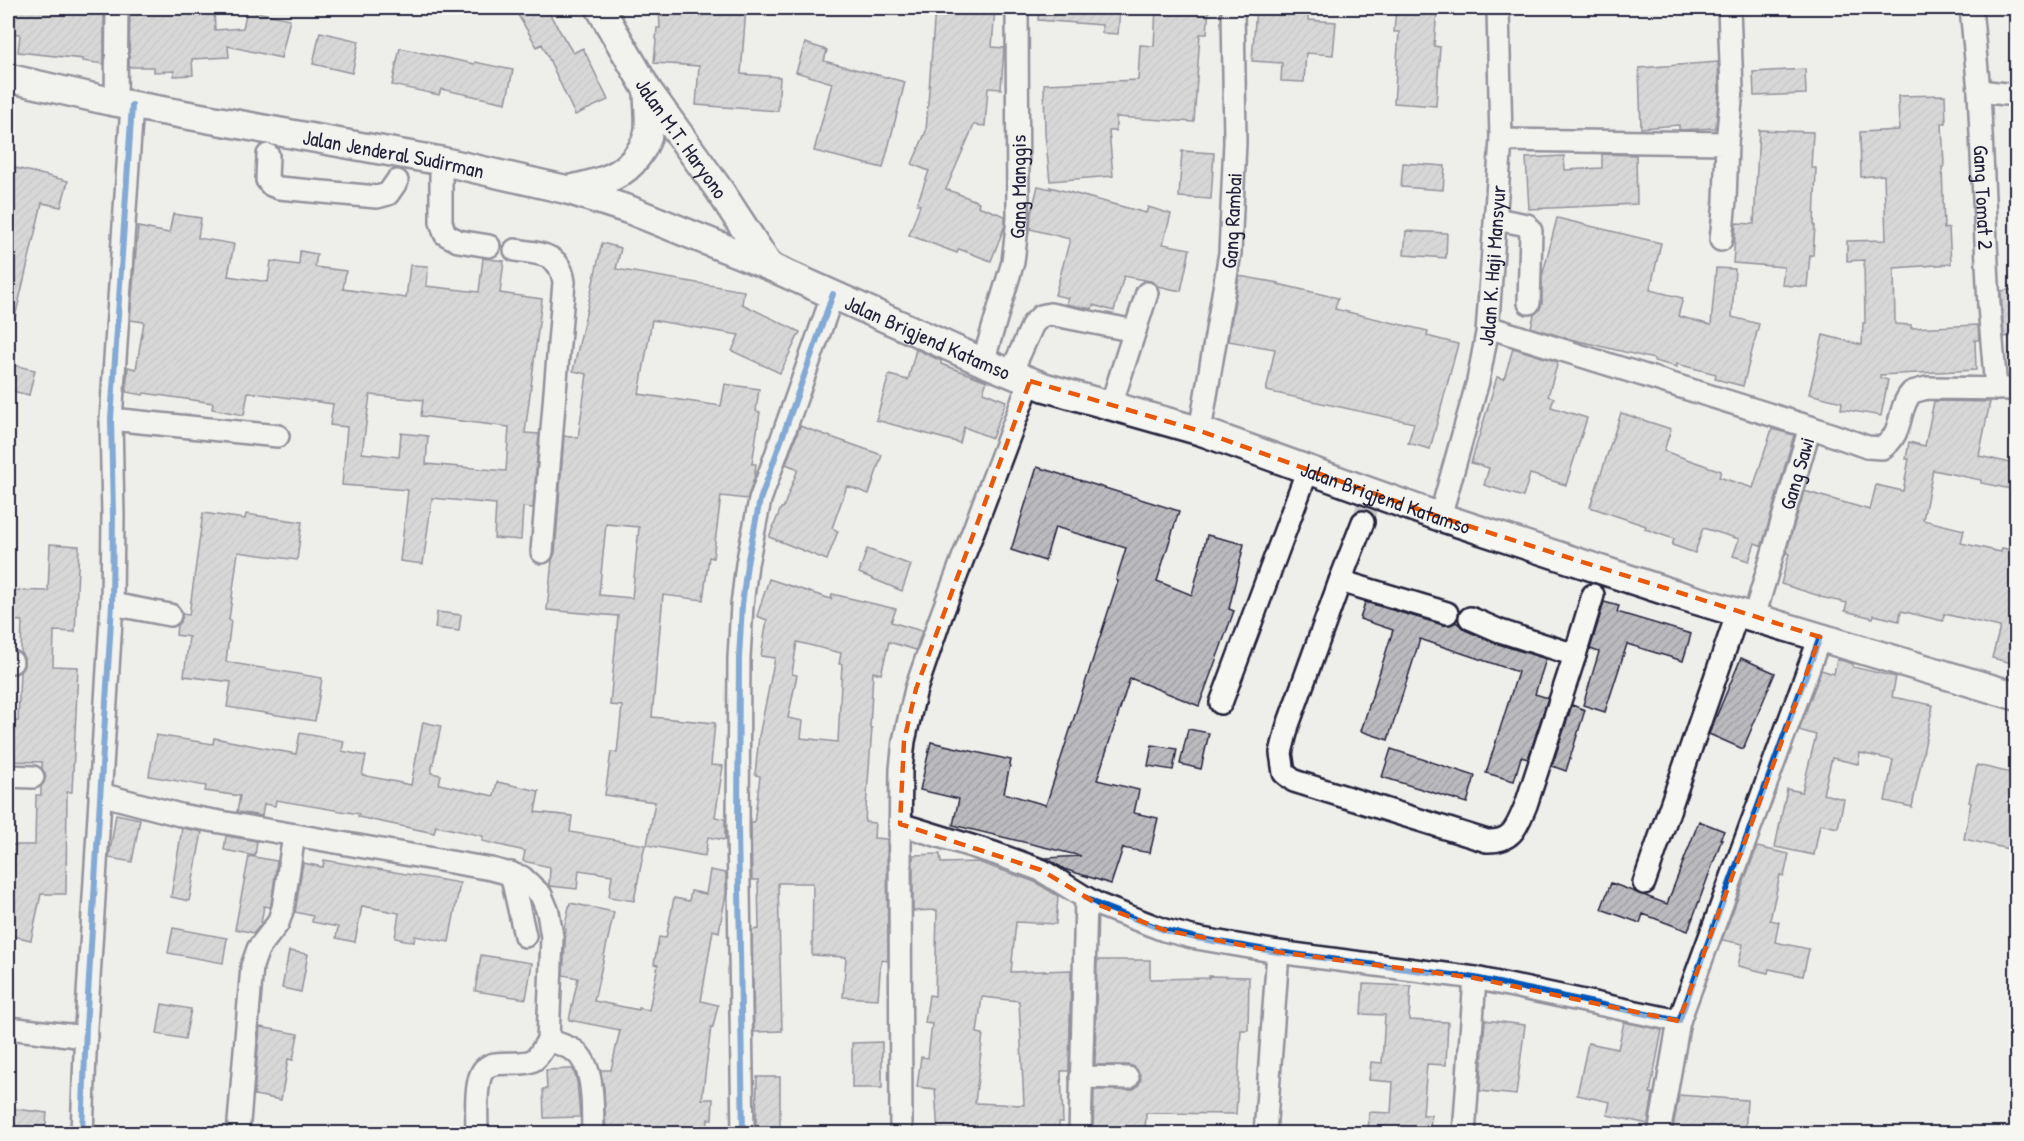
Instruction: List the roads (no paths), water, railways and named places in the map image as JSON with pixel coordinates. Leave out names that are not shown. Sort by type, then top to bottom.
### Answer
[{"type":"main road","name":"Jalan M.T. Haryono","points":[[600,8],[648,91],[720,190],[769,266]]},
{"type":"main road","name":"Jalan Jenderal Sudirman","points":[[8,78],[124,103],[270,141],[400,167],[441,161],[568,190],[630,210],[769,266]]},
{"type":"main road","points":[[568,190],[611,178],[632,164],[641,150],[648,129],[648,91]]},
{"type":"main road","name":"Jalan Brigjend Katamso","points":[[769,266],[1021,377],[1200,430],[1308,469],[1367,506],[1440,517],[1596,581],[1746,615],[2016,696]]},
{"type":"street","points":[[82,1134],[112,604],[111,419],[124,103],[117,8]]},
{"type":"street","name":"Gang Manggis","points":[[983,362],[1013,262],[1017,229],[1019,174],[1017,8]]},
{"type":"street","name":"Gang Rambai","points":[[1200,430],[1230,253],[1235,142],[1233,8]]},
{"type":"street","name":"Jalan K. Haji Mansyur","points":[[1440,517],[1478,381],[1488,327],[1501,140],[1498,8]]},
{"type":"street","points":[[1721,240],[1732,90],[1729,8]]},
{"type":"street","name":"Gang Tomat 2","points":[[1971,8],[1979,91],[1989,306],[2006,389]]},
{"type":"street","points":[[1979,91],[2006,94]]},
{"type":"street","points":[[1501,140],[1727,143]]},
{"type":"street","points":[[270,141],[267,180],[271,185],[279,188],[377,197],[388,194],[400,167]]},
{"type":"street","points":[[441,161],[441,222],[445,234],[458,241],[489,246]]},
{"type":"street","points":[[1496,219],[1527,225],[1531,231],[1528,303]]},
{"type":"street","points":[[514,250],[548,256],[557,262],[562,270],[564,282],[542,552]]},
{"type":"street","points":[[1111,405],[1147,293]]},
{"type":"street","points":[[743,1134],[738,828],[739,658],[742,605],[747,564],[760,500],[833,294]]},
{"type":"street","points":[[901,1134],[901,769],[904,741],[916,689],[1021,377],[1033,324],[1041,316],[1050,314],[1135,331]]},
{"type":"street","points":[[1488,327],[1810,427]]},
{"type":"street","name":"Gang Sawi","points":[[1644,883],[1746,615],[1810,427],[1867,447],[1882,448],[1895,436],[1905,401],[1912,392],[1927,388],[2006,389]]},
{"type":"street","points":[[111,419],[278,436]]},
{"type":"street","points":[[1221,703],[1308,469]]},
{"type":"street","points":[[1367,506],[1288,725],[1281,762],[1284,773],[1294,781],[1487,841],[1504,839],[1512,833],[1526,805],[1575,655],[1596,581]]},
{"type":"street","points":[[1340,581],[1447,613]]},
{"type":"street","points":[[112,604],[170,615]]},
{"type":"street","points":[[1470,618],[1500,631],[1575,655]]},
{"type":"street","points":[[1659,1134],[1679,1021],[1821,637]]},
{"type":"street","points":[[8,776],[33,777]]},
{"type":"street","points":[[100,794],[180,815],[460,862],[522,877],[541,896],[551,925],[548,1040],[541,1053],[530,1062],[495,1064],[483,1071],[479,1085],[477,1134]]},
{"type":"street","points":[[900,824],[1041,870],[1099,905],[1164,930],[1206,940],[1278,952],[1474,978],[1679,1021]]},
{"type":"street","points":[[238,1134],[252,966],[258,949],[278,923],[284,908],[294,835]]},
{"type":"street","points":[[511,873],[525,936]]},
{"type":"street","points":[[1080,1134],[1086,898]]},
{"type":"street","points":[[1265,1134],[1278,952]]},
{"type":"street","points":[[1464,1134],[1474,978]]},
{"type":"street","points":[[8,1028],[86,1037]]},
{"type":"street","points":[[548,1040],[572,1049],[585,1064],[589,1074],[592,1134]]},
{"type":"street","points":[[1081,1077],[1128,1078]]},
{"type":"tunnel","points":[[1363,522],[1367,506]]}]
